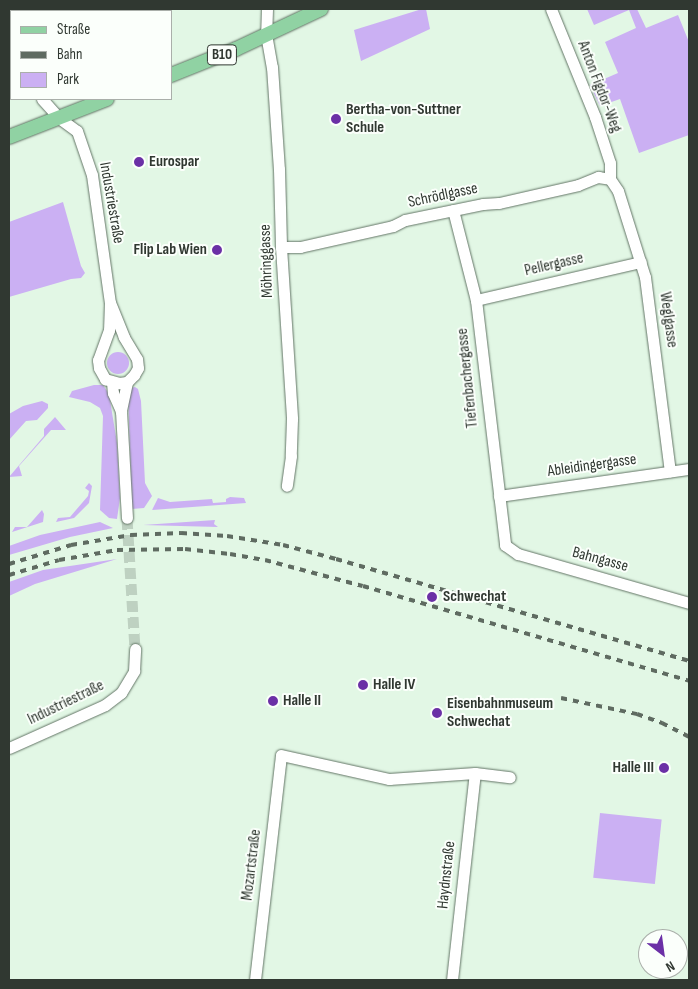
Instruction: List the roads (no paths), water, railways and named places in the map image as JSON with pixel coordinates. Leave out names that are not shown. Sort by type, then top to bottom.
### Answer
[{"type":"main road","name":"B10","points":[[172,75],[205,62],[321,9]]},
{"type":"main road","points":[[9,137],[104,100]]},
{"type":"street","name":"Möhringgasse","points":[[267,9],[266,34],[273,76],[292,419],[291,456],[287,486]]},
{"type":"street","name":"Anton Figdor-Weg","points":[[551,9],[595,116],[610,163],[610,179]]},
{"type":"street","name":"Industriestraße","points":[[43,100],[59,118],[77,131],[92,175],[110,303],[109,330],[104,349],[98,360],[99,368],[105,379],[112,382],[113,393],[121,411]]},
{"type":"street","name":"Schrödlgasse","points":[[281,247],[300,247],[453,210],[499,203],[578,185],[598,177],[610,179]]},
{"type":"street","name":"Weglgasse","points":[[610,179],[618,191],[641,262],[649,298],[670,471]]},
{"type":"street","name":"Tiefenbachergasse","points":[[453,210],[476,300],[506,545]]},
{"type":"street","name":"Pellergasse","points":[[476,300],[641,262]]},
{"type":"street","name":"Industriestraße","points":[[110,303],[124,337],[137,359],[138,368],[127,382],[121,411],[127,518]]},
{"type":"street","points":[[104,349],[117,344],[131,348]]},
{"type":"street","points":[[112,382],[127,382]]},
{"type":"street","name":"Ableidingergasse","points":[[499,496],[689,469]]},
{"type":"street","name":"Bahngasse","points":[[506,545],[518,554],[689,603]]},
{"type":"street","name":"Industriestraße","points":[[9,748],[105,705],[122,693],[134,671],[135,649]]},
{"type":"street","name":"Mozartstraße","points":[[255,980],[282,754],[389,779],[475,773]]},
{"type":"street","points":[[475,773],[510,777]]},
{"type":"street","name":"Haydnstraße","points":[[452,980],[475,773]]},
{"type":"tunnel","points":[[127,518],[135,649]]},
{"type":"railway","points":[[9,564],[71,545],[131,535],[181,533],[227,536],[283,545],[336,559],[689,661]]},
{"type":"railway","points":[[9,575],[59,560],[117,550],[185,549],[230,554],[265,560],[363,586],[689,681]]},
{"type":"railway","points":[[561,698],[637,714],[662,723],[689,737]]},
{"type":"place","name":"Bertha-von-Suttner Schule","points":[[336,119]]},
{"type":"place","name":"Eurospar","points":[[139,162]]},
{"type":"place","name":"Flip Lab Wien","points":[[217,250]]},
{"type":"place","name":"Schwechat","points":[[432,597]]},
{"type":"place","name":"Halle IV","points":[[363,685]]},
{"type":"place","name":"Halle II","points":[[273,701]]},
{"type":"place","name":"Eisenbahnmuseum Schwechat","points":[[437,713]]},
{"type":"place","name":"Halle III","points":[[664,768]]}]
